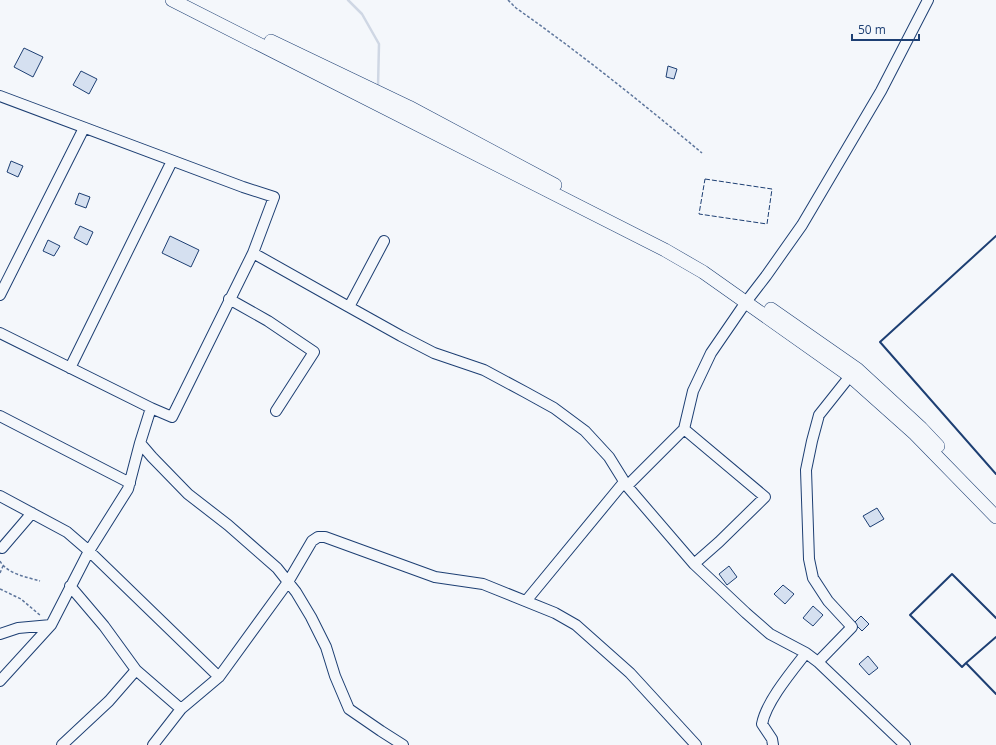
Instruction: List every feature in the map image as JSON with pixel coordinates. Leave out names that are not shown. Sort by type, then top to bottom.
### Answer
[{"type":"main road","points":[[172,0],[294,57]]},
{"type":"main road","points":[[188,0],[294,57],[665,250],[749,299],[857,369],[922,428],[996,506]]},
{"type":"main road","points":[[749,299],[850,376],[914,434],[996,517]]},
{"type":"street","points":[[526,601],[626,484],[684,429],[693,391],[711,353],[802,226],[881,91],[928,0]]},
{"type":"street","points":[[0,96],[243,187],[274,197],[253,252],[172,417],[0,333]]},
{"type":"street","points":[[0,294],[84,128]]},
{"type":"street","points":[[70,368],[172,160]]},
{"type":"street","points":[[349,307],[384,241]]},
{"type":"street","points":[[253,252],[349,307],[434,353],[484,370],[554,408],[585,431],[608,457],[626,484],[694,564],[770,634],[806,653],[818,662],[905,745]]},
{"type":"street","points":[[230,299],[314,352],[276,411]]},
{"type":"street","points":[[818,662],[852,627],[828,601],[813,578],[809,559],[806,470],[819,415],[850,376]]},
{"type":"street","points":[[0,681],[51,625],[88,551],[128,489],[151,408]]},
{"type":"street","points":[[0,416],[130,483]]},
{"type":"street","points":[[684,429],[765,497],[694,564]]},
{"type":"street","points":[[140,443],[188,494],[228,525],[277,568],[311,617],[326,646],[349,708],[403,745]]},
{"type":"street","points":[[0,496],[67,532],[219,677]]},
{"type":"street","points":[[2,548],[32,513]]},
{"type":"street","points":[[156,741],[181,708],[219,677],[288,582],[312,542],[318,537],[325,537],[435,577],[482,584],[555,613],[576,625],[630,673],[696,745]]},
{"type":"street","points":[[70,586],[104,626],[136,670],[181,708]]},
{"type":"street","points":[[0,634],[18,628],[51,625]]},
{"type":"street","points":[[772,745],[772,739],[762,724],[763,716],[783,684],[806,653]]},
{"type":"street","points":[[62,745],[109,701],[136,670]]},
{"type":"path","points":[[508,0],[516,8],[577,52],[702,153]]},
{"type":"path","points":[[0,561],[3,566],[11,571],[40,581]]},
{"type":"path","points":[[0,573],[3,566]]},
{"type":"path","points":[[0,589],[21,599],[51,625]]},
{"type":"building","points":[[24,48],[43,57],[33,77],[14,67]]},
{"type":"building","points":[[668,66],[677,69],[674,79],[666,77]]},
{"type":"building","points":[[81,71],[97,79],[89,94],[73,85]]},
{"type":"building","points":[[11,161],[23,166],[18,177],[7,172]]},
{"type":"building","points":[[79,193],[90,197],[86,208],[75,204]]},
{"type":"building","points":[[80,226],[93,232],[87,245],[74,238]]},
{"type":"building","points":[[170,236],[199,250],[191,267],[162,253]]},
{"type":"building","points":[[48,240],[60,246],[54,256],[43,251]]},
{"type":"building","points":[[877,508],[884,519],[870,527],[863,516]]},
{"type":"building","points":[[729,566],[737,577],[727,585],[719,574]]},
{"type":"building","points":[[783,585],[794,594],[785,604],[774,594]]},
{"type":"building","points":[[813,606],[823,615],[813,626],[803,618]]},
{"type":"building","points":[[861,616],[869,624],[862,631],[854,623]]},
{"type":"building","points":[[868,656],[878,668],[869,675],[859,664]]},
{"type":"waterway","points":[[348,0],[362,14],[379,44],[378,87]]},
{"type":"fence","points":[[705,179],[772,189],[767,224],[699,214],[705,179]]},
{"type":"wall","points":[[996,236],[880,342],[996,474]]},
{"type":"wall","points":[[996,618],[952,574],[910,615],[962,667],[966,663],[996,694]]},
{"type":"wall","points":[[966,663],[996,637]]}]
